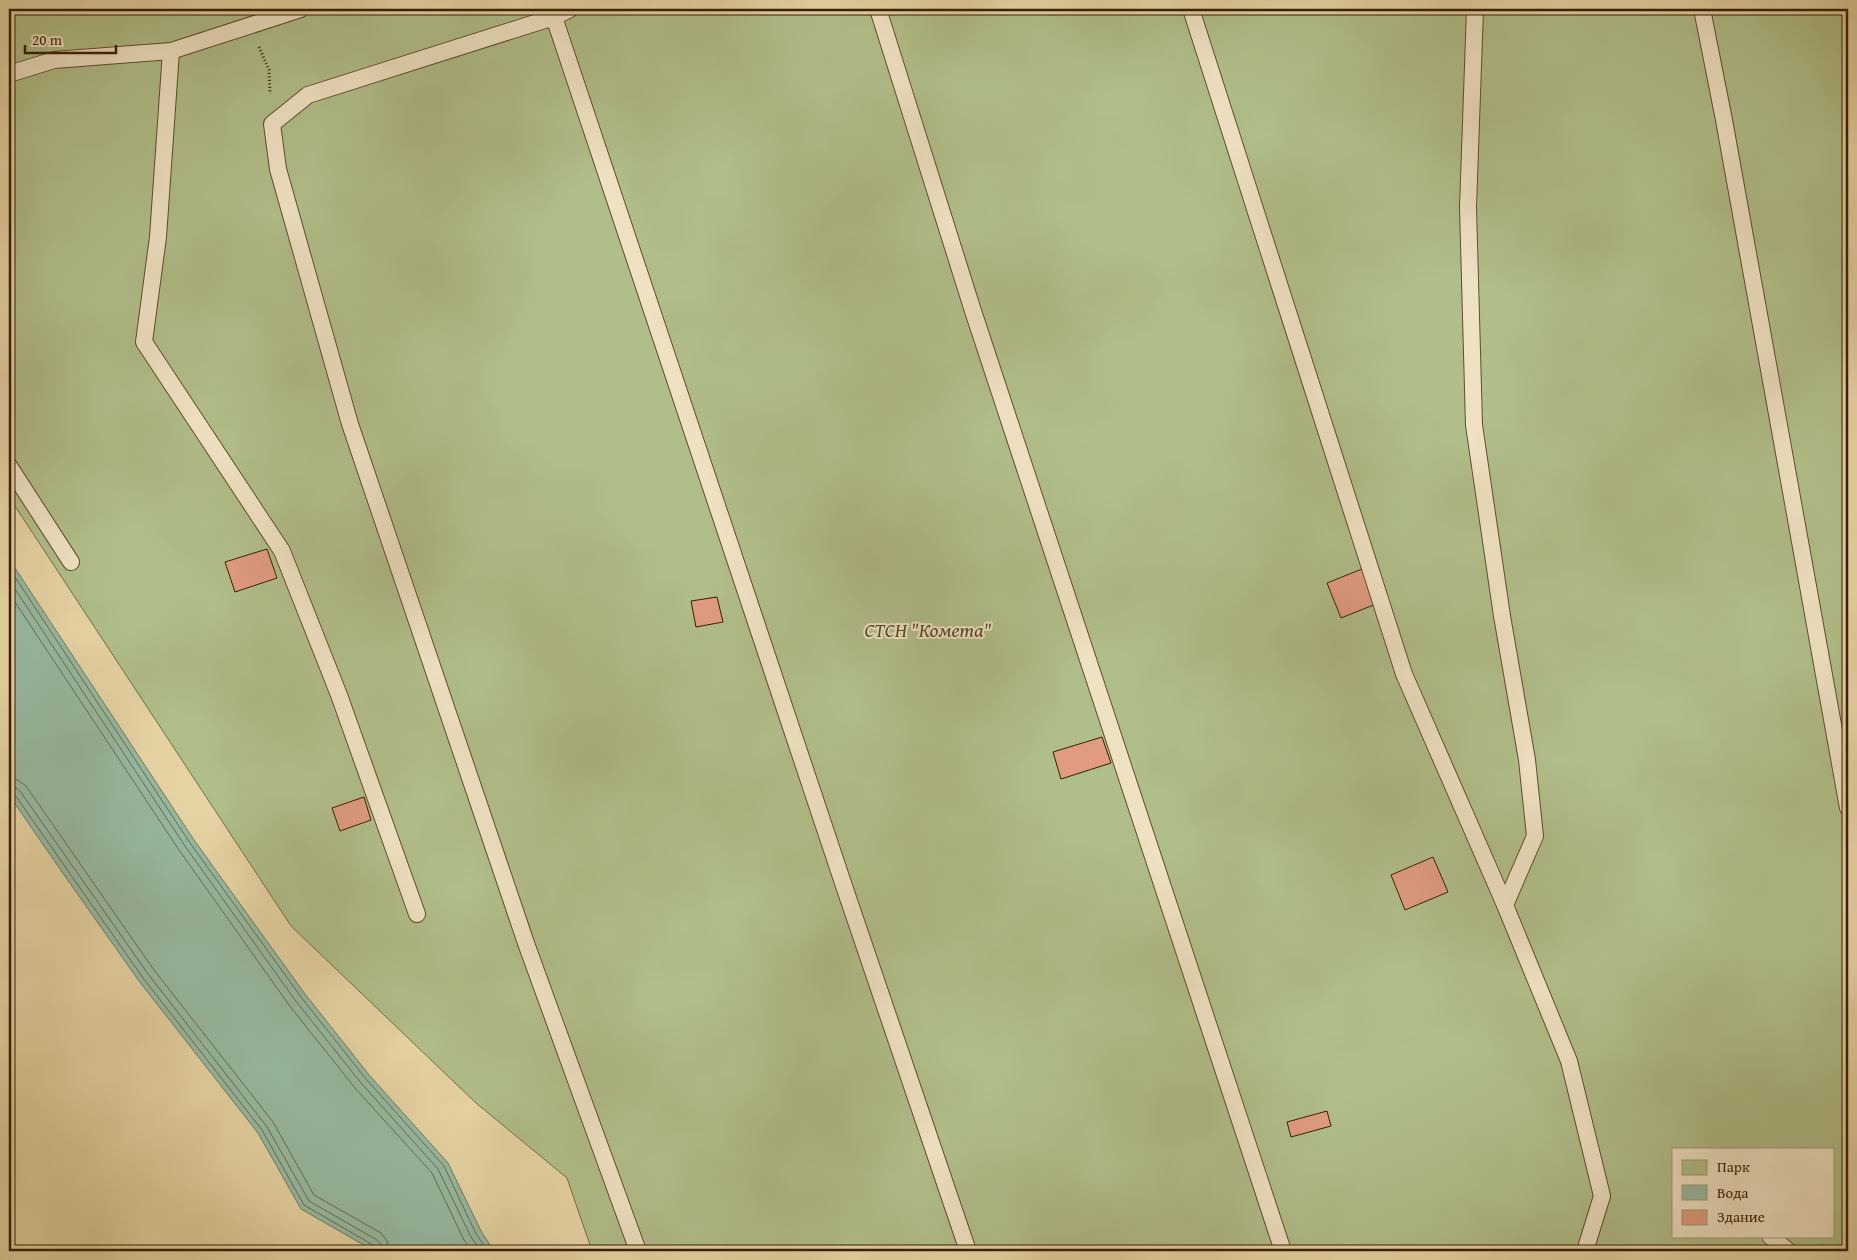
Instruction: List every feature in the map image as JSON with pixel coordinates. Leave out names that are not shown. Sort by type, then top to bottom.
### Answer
[{"type":"lane","points":[[9,74],[54,60],[171,52],[301,9]]},
{"type":"lane","points":[[570,9],[554,17],[308,95],[272,124],[278,169],[350,424],[527,946],[638,1251]]},
{"type":"lane","points":[[878,9],[973,311],[1283,1251]]},
{"type":"lane","points":[[1191,9],[1404,674],[1505,905],[1569,1062],[1602,1196],[1585,1251]]},
{"type":"lane","points":[[1475,9],[1468,207],[1474,425],[1502,616],[1527,760],[1535,836],[1505,905]]},
{"type":"lane","points":[[1702,9],[1724,120],[1848,808]]},
{"type":"lane","points":[[554,17],[968,1251]]},
{"type":"lane","points":[[171,52],[158,237],[144,342],[282,551],[339,695],[418,914]]},
{"type":"lane","points":[[9,466],[71,562]]},
{"type":"lane","points":[[1772,1238],[1788,1251]]},
{"type":"path","points":[[250,26],[269,70],[272,124]]},
{"type":"green space","name":"СТСН \"Комета\"","points":[[9,9],[1848,9],[1848,1251],[592,1251],[567,1178],[476,1103],[291,926],[9,497]]},
{"type":"water","points":[[9,559],[194,840],[305,994],[370,1076],[448,1163],[481,1231],[494,1251],[374,1251],[301,1209],[258,1133],[139,981],[62,872],[9,795]]},
{"type":"building","points":[[267,549],[277,578],[235,592],[225,562]]},
{"type":"building","points":[[1362,569],[1376,604],[1341,618],[1327,583]]},
{"type":"building","points":[[717,597],[723,622],[696,627],[691,601]]},
{"type":"building","points":[[1102,737],[1111,763],[1061,779],[1053,752]]},
{"type":"building","points":[[364,797],[371,820],[340,831],[332,808]]},
{"type":"building","points":[[1433,857],[1448,892],[1405,910],[1391,875]]},
{"type":"building","points":[[1327,1111],[1331,1126],[1291,1137],[1287,1122]]}]
